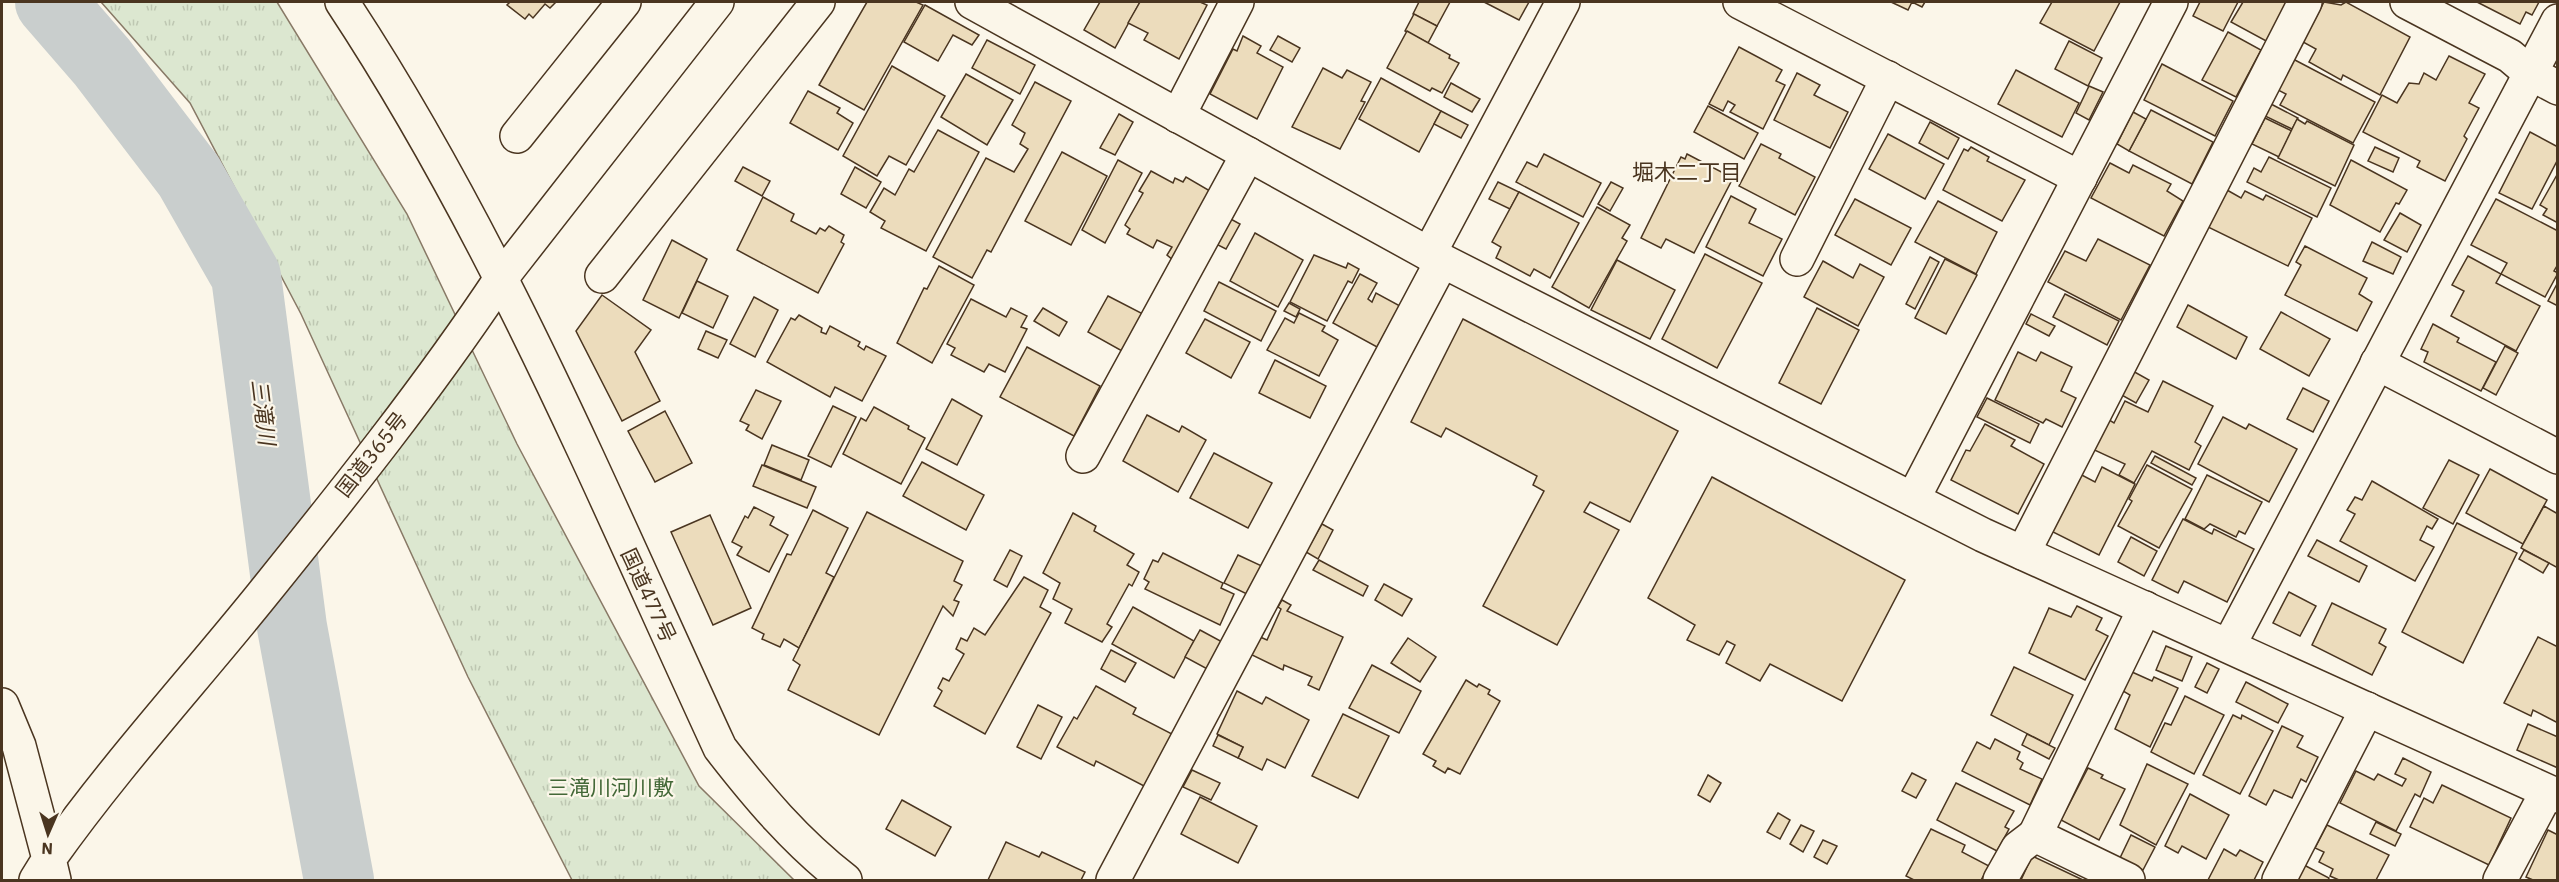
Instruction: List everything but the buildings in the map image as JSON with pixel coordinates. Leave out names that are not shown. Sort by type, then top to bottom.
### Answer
[{"type":"main road","points":[[342,2],[386,68],[502,277]]},
{"type":"main road","points":[[517,136],[624,2]]},
{"type":"main road","name":"国道365号","points":[[47,873],[90,802],[262,595],[462,338],[502,277],[717,2]]},
{"type":"main road","points":[[602,276],[818,2]]},
{"type":"main road","points":[[972,2],[1435,257],[1913,499],[2023,553],[2552,794],[2500,880]]},
{"type":"main road","points":[[1178,116],[1237,2]]},
{"type":"main road","points":[[1113,880],[1435,257],[1563,2]]},
{"type":"main road","points":[[1740,2],[2080,178]]},
{"type":"main road","points":[[1913,499],[2171,2]]},
{"type":"main road","points":[[2023,553],[2305,2]]},
{"type":"main road","points":[[2407,2],[2511,56],[2544,81]]},
{"type":"main road","points":[[2229,645],[2377,363],[2544,81],[2558,21]]},
{"type":"main road","points":[[1797,259],[1888,78]]},
{"type":"main road","points":[[1083,456],[1248,154]]},
{"type":"main road","name":"国道477号","points":[[502,277],[720,748],[764,805],[809,852],[845,880]]},
{"type":"main road","points":[[2377,363],[2558,457]]},
{"type":"main road","points":[[2000,880],[2018,848],[2035,835],[2145,608]]},
{"type":"main road","points":[[2,705],[19,746],[47,873]]},
{"type":"main road","points":[[2279,880],[2367,708]]},
{"type":"main road","points":[[2035,835],[2128,880]]},
{"type":"green space","name":"三滝川河川敷","points":[[101,2],[277,2],[407,214],[517,444],[699,786],[794,880],[572,880],[468,677],[301,314],[190,103]]},
{"type":"waterway","name":"三滝川","points":[[50,2],[102,62],[189,176],[246,276],[292,627],[339,880]]},
{"type":"district","name":"堀木二丁目","points":[[1687,171]]}]
